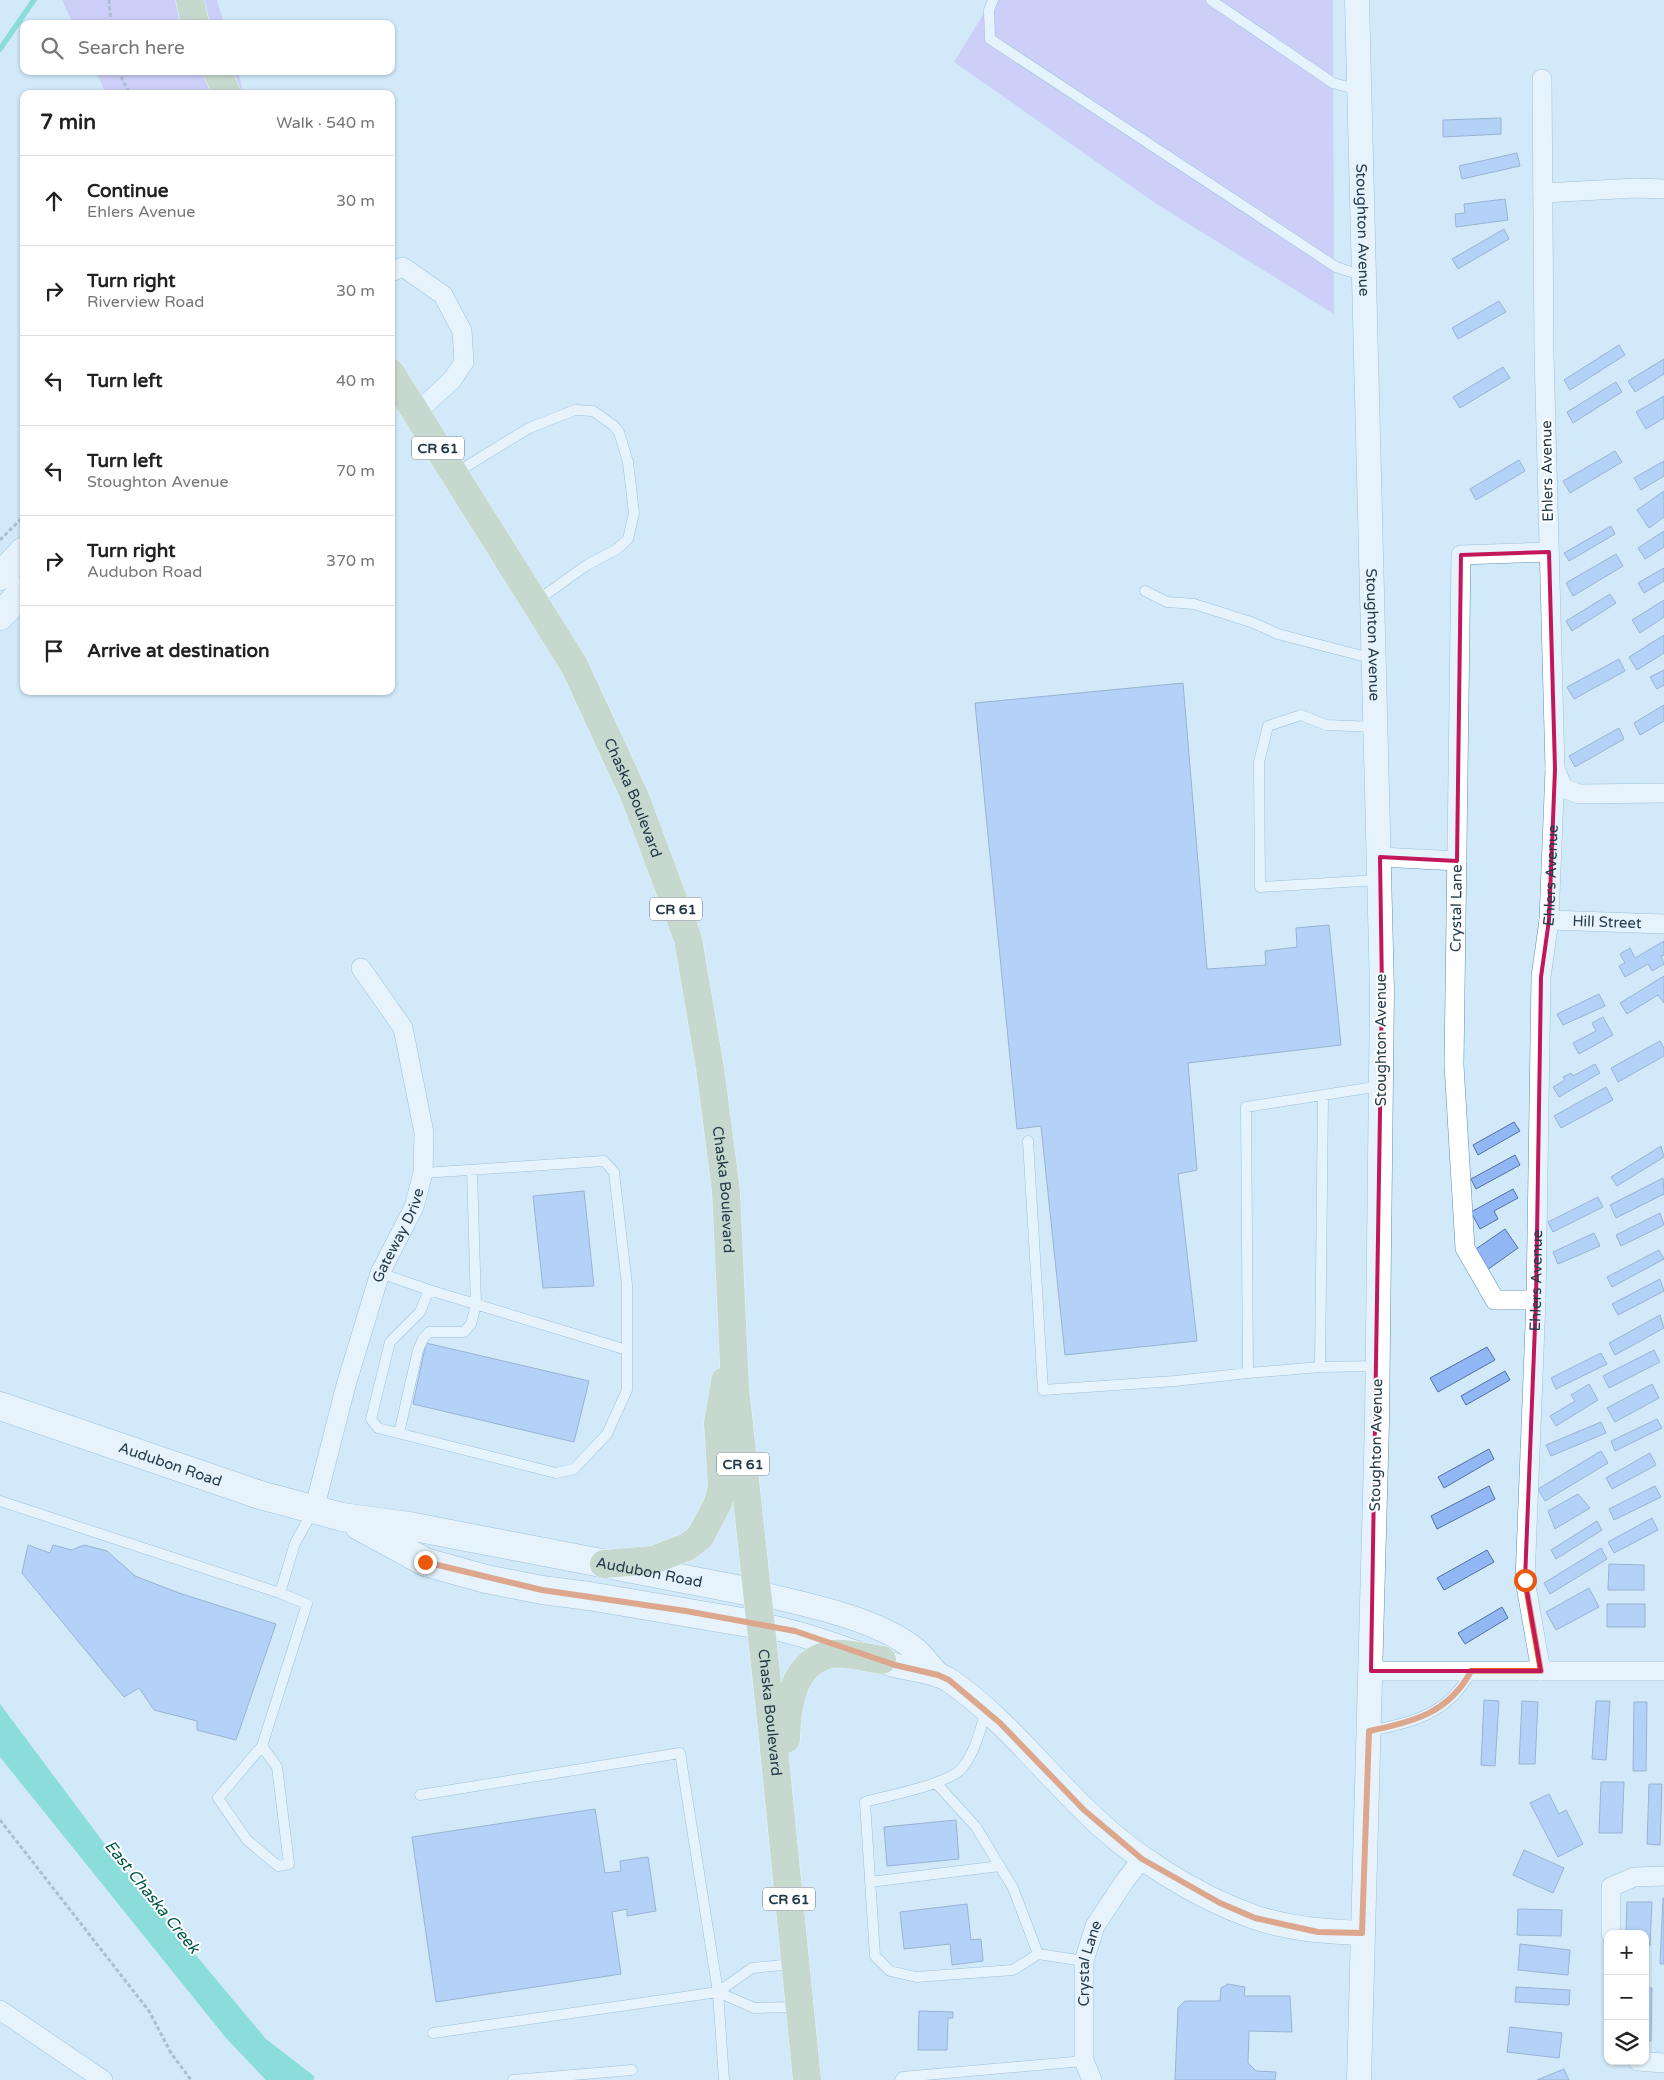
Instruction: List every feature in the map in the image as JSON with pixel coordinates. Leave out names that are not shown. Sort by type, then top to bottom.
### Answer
[{"type":"main road","points":[[190,0],[194,20]]},
{"type":"main road","points":[[219,75],[225,90]]},
{"type":"main road","name":"Chaska Boulevard","points":[[395,379],[574,664],[635,797],[688,940],[710,1068],[726,1191],[734,1388],[807,2080]]},
{"type":"main road","points":[[0,576],[20,556]]},
{"type":"main road","points":[[0,616],[20,594]]},
{"type":"main road","points":[[604,1564],[653,1560],[671,1555],[687,1547],[700,1537],[710,1521],[718,1503],[722,1487],[718,1423],[732,1335]]},
{"type":"main road","name":"Audubon Road","points":[[0,1406],[260,1495],[342,1517],[409,1526],[604,1564],[678,1576],[757,1593]]},
{"type":"main road","name":"Audubon Road","points":[[342,1517],[425,1562],[486,1579],[542,1590],[760,1624]]},
{"type":"main road","points":[[782,1833],[786,1787],[787,1708],[794,1686],[800,1675],[817,1659],[832,1654],[882,1660]]},
{"type":"street","name":"Stoughton Avenue","points":[[1357,0],[1380,868],[1381,1086],[1378,1366],[1359,2080]]},
{"type":"street","name":"Ehlers Avenue","points":[[1541,1671],[1525,1580],[1536,1300],[1541,977],[1550,920],[1555,769],[1549,552],[1542,78]]},
{"type":"street","points":[[1543,193],[1636,188],[1664,189]]},
{"type":"street","points":[[395,270],[403,267],[443,296],[462,331],[464,362],[452,380],[416,413]]},
{"type":"street","name":"Crystal Lane","points":[[1536,1300],[1494,1300],[1465,1248],[1454,1065],[1461,555],[1549,552]]},
{"type":"street","points":[[1555,769],[1563,788],[1579,794],[1664,793]]},
{"type":"street","points":[[1380,868],[1457,861]]},
{"type":"street","name":"Hill Street","points":[[1550,920],[1664,924]]},
{"type":"street","name":"Gateway Drive","points":[[314,1510],[346,1385],[380,1273],[414,1207],[423,1173],[424,1133],[403,1028],[361,968]]},
{"type":"street","name":"Audubon Road","points":[[757,1593],[849,1618],[885,1632],[913,1647],[938,1675]]},
{"type":"street","name":"Audubon Road","points":[[760,1624],[795,1631],[949,1680],[986,1711],[1034,1756],[1084,1810],[1142,1859],[1220,1903],[1255,1918],[1318,1932],[1362,1933]]},
{"type":"street","points":[[1371,1671],[1664,1671]]},
{"type":"street","name":"Crystal Lane","points":[[1092,2080],[1084,2061],[1084,1961],[1095,1926],[1124,1882],[1142,1859]]},
{"type":"street","points":[[1611,1930],[1611,1887],[1634,1877],[1664,1876]]},
{"type":"street","points":[[0,2010],[103,2080]]},
{"type":"street","points":[[1649,2062],[1664,2063]]},
{"type":"lane","points":[[993,0],[988,10],[990,40],[1336,267],[1365,277]]},
{"type":"lane","points":[[1211,0],[1333,83],[1360,91]]},
{"type":"lane","points":[[454,474],[529,428],[575,410],[593,412],[613,425],[619,432],[628,462],[634,513],[628,539],[617,549],[586,565],[534,602]]},
{"type":"lane","points":[[1145,591],[1167,602],[1194,604],[1251,622],[1278,634],[1374,659]]},
{"type":"lane","points":[[1376,727],[1326,725],[1301,715],[1268,726],[1259,762],[1260,888],[1380,868]]},
{"type":"lane","points":[[1248,1373],[1246,1107],[1381,1086]]},
{"type":"lane","points":[[1320,1367],[1323,1096]]},
{"type":"lane","points":[[1028,1141],[1043,1390],[1175,1382],[1320,1367],[1378,1366]]},
{"type":"lane","points":[[423,1173],[604,1161],[614,1172],[627,1285],[627,1390],[607,1434],[574,1469],[556,1473],[378,1428],[371,1420],[390,1342],[420,1312],[429,1290]]},
{"type":"lane","points":[[399,1433],[422,1339],[429,1332],[464,1332],[470,1324],[476,1305],[472,1170]]},
{"type":"lane","points":[[380,1273],[476,1305],[627,1350]]},
{"type":"lane","points":[[0,1501],[280,1593],[307,1604],[262,1746],[218,1798],[247,1840],[278,1866],[290,1864],[277,1767],[262,1746]]},
{"type":"lane","points":[[280,1593],[295,1543],[314,1510]]},
{"type":"lane","points":[[1369,1731],[1401,1725],[1438,1710],[1461,1690],[1471,1671]]},
{"type":"lane","points":[[986,1711],[978,1737],[962,1769],[936,1782],[864,1802],[875,1956],[890,1971],[916,1978],[1013,1970],[1038,1954],[1084,1961]]},
{"type":"lane","points":[[420,1795],[680,1753],[718,1992],[724,2080]]},
{"type":"lane","points":[[936,1782],[976,1827],[1000,1866],[1013,1888],[1038,1954]]},
{"type":"lane","points":[[870,1882],[1000,1866]]},
{"type":"lane","points":[[433,2033],[718,1992],[752,1968],[796,1964]]},
{"type":"lane","points":[[718,1992],[754,2008],[800,2007]]},
{"type":"lane","points":[[900,2080],[902,2077],[1084,2061]]},
{"type":"lane","points":[[992,2069],[994,2080]]},
{"type":"lane","points":[[512,2080],[632,2070]]},
{"type":"path","points":[[109,0],[111,20]]},
{"type":"path","points":[[120,75],[128,90]]},
{"type":"path","points":[[0,540],[20,520]]},
{"type":"path","points":[[0,1820],[149,2011],[171,2053],[191,2080]]},
{"type":"highlighted area","points":[[1549,552],[1555,769],[1549,920],[1541,977],[1536,1300],[1525,1580],[1541,1671],[1371,1671],[1382,990],[1380,857],[1457,861],[1461,555]]},
{"type":"shaded area","points":[[62,0],[217,0],[223,20],[71,20]]},
{"type":"shaded area","points":[[992,0],[1333,0],[1334,314],[1158,205],[954,62]]},
{"type":"shaded area","points":[[98,75],[239,75],[243,90],[104,90]]},
{"type":"shaded area","name":"East Chaska Creek","points":[[0,1704],[116,1859],[224,1989],[266,2039],[314,2076],[314,2080],[266,2080],[226,2038],[0,1757]]},
{"type":"building","points":[[1501,118],[1501,134],[1443,137],[1443,120]]},
{"type":"building","points":[[1517,153],[1520,166],[1462,179],[1459,166]]},
{"type":"building","points":[[1505,199],[1508,220],[1456,227],[1455,214],[1465,213],[1464,204]]},
{"type":"building","points":[[1504,229],[1509,239],[1458,269],[1452,259]]},
{"type":"building","points":[[1499,301],[1506,312],[1458,339],[1452,328]]},
{"type":"building","points":[[1619,345],[1625,355],[1570,390],[1564,380]]},
{"type":"building","points":[[1664,359],[1664,374],[1635,392],[1628,381]]},
{"type":"building","points":[[1503,367],[1510,378],[1460,408],[1453,397]]},
{"type":"building","points":[[1616,382],[1622,392],[1573,423],[1567,412]]},
{"type":"building","points":[[1664,396],[1664,418],[1646,429],[1636,412]]},
{"type":"building","points":[[1615,451],[1622,462],[1570,493],[1563,481]]},
{"type":"building","points":[[1519,460],[1525,471],[1476,500],[1470,489]]},
{"type":"building","points":[[1664,461],[1664,476],[1641,490],[1634,478]]},
{"type":"building","points":[[1664,491],[1664,517],[1649,528],[1637,510]]},
{"type":"building","points":[[1611,526],[1615,534],[1569,561],[1564,553]]},
{"type":"building","points":[[1664,531],[1664,547],[1645,559],[1638,548]]},
{"type":"building","points":[[1616,554],[1623,566],[1573,596],[1566,583]]},
{"type":"building","points":[[1664,568],[1664,581],[1644,593],[1638,583]]},
{"type":"building","points":[[1610,594],[1616,603],[1572,631],[1566,621]]},
{"type":"building","points":[[1664,600],[1664,617],[1640,633],[1632,620]]},
{"type":"building","points":[[1664,635],[1664,653],[1637,670],[1629,657]]},
{"type":"building","points":[[1619,659],[1625,671],[1574,699],[1567,687]]},
{"type":"building","points":[[1664,670],[1664,685],[1657,689],[1650,677]]},
{"type":"building","points":[[1183,683],[1207,969],[1266,965],[1265,951],[1297,947],[1296,928],[1329,925],[1341,1045],[1188,1063],[1197,1170],[1178,1174],[1197,1341],[1065,1355],[1041,1126],[1017,1129],[975,703]]},
{"type":"building","points":[[1664,705],[1664,721],[1640,735],[1634,723]]},
{"type":"building","points":[[1619,728],[1624,739],[1575,767],[1569,756]]},
{"type":"building","points":[[1664,941],[1664,955],[1661,956],[1664,964],[1652,971],[1648,964],[1625,977],[1619,966],[1625,963],[1620,954],[1630,948],[1635,958]]},
{"type":"building","points":[[1664,976],[1664,1003],[1658,995],[1627,1014],[1620,1003]]},
{"type":"building","points":[[1599,994],[1605,1006],[1563,1025],[1557,1014]]},
{"type":"building","points":[[1603,1017],[1613,1035],[1579,1054],[1573,1043],[1596,1031],[1592,1023]]},
{"type":"building","points":[[1660,1041],[1664,1048],[1664,1056],[1618,1082],[1611,1068]]},
{"type":"building","points":[[1595,1064],[1600,1073],[1559,1097],[1553,1087],[1565,1080],[1563,1077],[1571,1073],[1573,1076]]},
{"type":"building","points":[[1606,1087],[1613,1100],[1561,1128],[1554,1116]]},
{"type":"building","points":[[1514,1122],[1520,1131],[1478,1155],[1473,1145]]},
{"type":"building","points":[[1661,1146],[1664,1157],[1617,1186],[1611,1177]]},
{"type":"building","points":[[1515,1155],[1520,1165],[1476,1189],[1471,1179]]},
{"type":"building","points":[[1663,1178],[1664,1194],[1616,1218],[1610,1205]]},
{"type":"building","points":[[1513,1189],[1518,1198],[1494,1211],[1498,1219],[1480,1229],[1471,1212]]},
{"type":"building","points":[[584,1191],[594,1286],[543,1288],[533,1196]]},
{"type":"building","points":[[1598,1197],[1603,1207],[1553,1232],[1548,1222]]},
{"type":"building","points":[[1660,1213],[1664,1225],[1621,1246],[1616,1235]]},
{"type":"building","points":[[1505,1229],[1518,1248],[1487,1270],[1473,1251]]},
{"type":"building","points":[[1594,1233],[1600,1246],[1558,1264],[1553,1252]]},
{"type":"building","points":[[1659,1250],[1664,1259],[1612,1287],[1607,1277]]},
{"type":"building","points":[[1660,1279],[1664,1291],[1618,1315],[1612,1304]]},
{"type":"building","points":[[1660,1315],[1664,1328],[1615,1355],[1609,1343]]},
{"type":"building","points":[[426,1343],[589,1381],[574,1442],[413,1404]]},
{"type":"building","points":[[1487,1347],[1495,1360],[1438,1392],[1430,1378]]},
{"type":"building","points":[[1654,1350],[1660,1362],[1609,1388],[1603,1376]]},
{"type":"building","points":[[1601,1353],[1607,1364],[1556,1389],[1551,1378]]},
{"type":"building","points":[[1505,1371],[1510,1380],[1466,1405],[1461,1396]]},
{"type":"building","points":[[1589,1384],[1598,1400],[1556,1426],[1550,1416],[1575,1401],[1571,1395]]},
{"type":"building","points":[[1652,1384],[1659,1398],[1615,1422],[1607,1408]]},
{"type":"building","points":[[1657,1419],[1662,1428],[1615,1451],[1611,1441]]},
{"type":"building","points":[[1601,1422],[1606,1433],[1551,1456],[1546,1445]]},
{"type":"building","points":[[1489,1449],[1494,1459],[1444,1488],[1438,1477]]},
{"type":"building","points":[[1601,1451],[1608,1463],[1545,1501],[1538,1489]]},
{"type":"building","points":[[1650,1453],[1656,1465],[1612,1489],[1606,1478]]},
{"type":"building","points":[[1489,1486],[1495,1499],[1437,1529],[1431,1516]]},
{"type":"building","points":[[1655,1486],[1661,1497],[1614,1520],[1609,1509]]},
{"type":"building","points":[[1578,1494],[1590,1508],[1555,1529],[1548,1511]]},
{"type":"building","points":[[1652,1518],[1658,1530],[1614,1553],[1608,1542]]},
{"type":"building","points":[[1597,1521],[1602,1530],[1556,1559],[1551,1550]]},
{"type":"building","points":[[28,1545],[50,1553],[53,1545],[72,1550],[84,1545],[107,1551],[135,1576],[179,1593],[276,1624],[236,1740],[197,1730],[197,1721],[154,1710],[139,1688],[124,1697],[22,1573]]},
{"type":"building","points":[[1601,1548],[1607,1559],[1550,1594],[1544,1583]]},
{"type":"building","points":[[1487,1550],[1494,1562],[1444,1590],[1437,1578]]},
{"type":"building","points":[[1609,1564],[1644,1565],[1644,1590],[1608,1590]]},
{"type":"building","points":[[1589,1588],[1599,1607],[1556,1630],[1546,1612]]},
{"type":"building","points":[[1607,1604],[1645,1604],[1645,1627],[1607,1627]]},
{"type":"building","points":[[1502,1607],[1508,1618],[1465,1644],[1458,1633]]},
{"type":"building","points":[[1484,1700],[1499,1701],[1495,1766],[1481,1765]]},
{"type":"building","points":[[1522,1701],[1538,1702],[1535,1764],[1519,1764]]},
{"type":"building","points":[[1596,1701],[1610,1701],[1606,1760],[1592,1759]]},
{"type":"building","points":[[1634,1702],[1647,1702],[1646,1771],[1633,1771]]},
{"type":"building","points":[[1601,1782],[1624,1782],[1622,1833],[1599,1833]]},
{"type":"building","points":[[1649,1784],[1662,1784],[1660,1845],[1647,1844]]},
{"type":"building","points":[[1549,1794],[1559,1814],[1566,1810],[1583,1844],[1558,1857],[1530,1803]]},
{"type":"building","points":[[595,1809],[605,1873],[621,1871],[620,1861],[648,1857],[656,1911],[627,1916],[627,1909],[612,1912],[621,1974],[436,2002],[412,1837]]},
{"type":"building","points":[[956,1820],[959,1859],[887,1866],[884,1827]]},
{"type":"building","points":[[1524,1850],[1564,1868],[1553,1893],[1513,1875]]},
{"type":"building","points":[[1663,1898],[1664,1964],[1660,1964]]},
{"type":"building","points":[[1627,1902],[1652,1902],[1650,1945],[1649,1930],[1626,1930]]},
{"type":"building","points":[[967,1904],[971,1940],[981,1939],[983,1961],[952,1965],[950,1944],[904,1949],[900,1912]]},
{"type":"building","points":[[1518,1909],[1562,1910],[1561,1936],[1517,1935]]},
{"type":"building","points":[[1520,1944],[1570,1950],[1568,1975],[1518,1970]]},
{"type":"building","points":[[1228,1984],[1245,1987],[1244,1996],[1290,1996],[1292,2032],[1249,2031],[1248,2063],[1256,2071],[1276,2072],[1275,2080],[1175,2080],[1178,2008],[1185,2001],[1220,2001],[1221,1988]]},
{"type":"building","points":[[1516,1987],[1570,1990],[1569,2005],[1515,2002]]},
{"type":"building","points":[[1649,1988],[1652,1988],[1651,2041],[1649,2041]]},
{"type":"building","points":[[919,2011],[953,2012],[953,2018],[948,2018],[947,2050],[918,2050]]},
{"type":"building","points":[[1510,2027],[1562,2033],[1559,2058],[1507,2052]]},
{"type":"building","points":[[1564,2069],[1569,2080],[1537,2080]]},
{"type":"waterway","points":[[20,20],[34,0]]},
{"type":"waterway","points":[[0,49],[20,20]]},
{"type":"route","points":[[425,1562],[486,1579],[542,1590],[686,1611],[795,1631],[895,1665],[938,1675],[949,1680],[1000,1723],[1034,1756],[1084,1810],[1142,1859],[1220,1903],[1255,1918],[1318,1932],[1362,1933],[1369,1731],[1401,1725],[1438,1710],[1461,1690],[1471,1671],[1541,1671],[1525,1580]]}]
